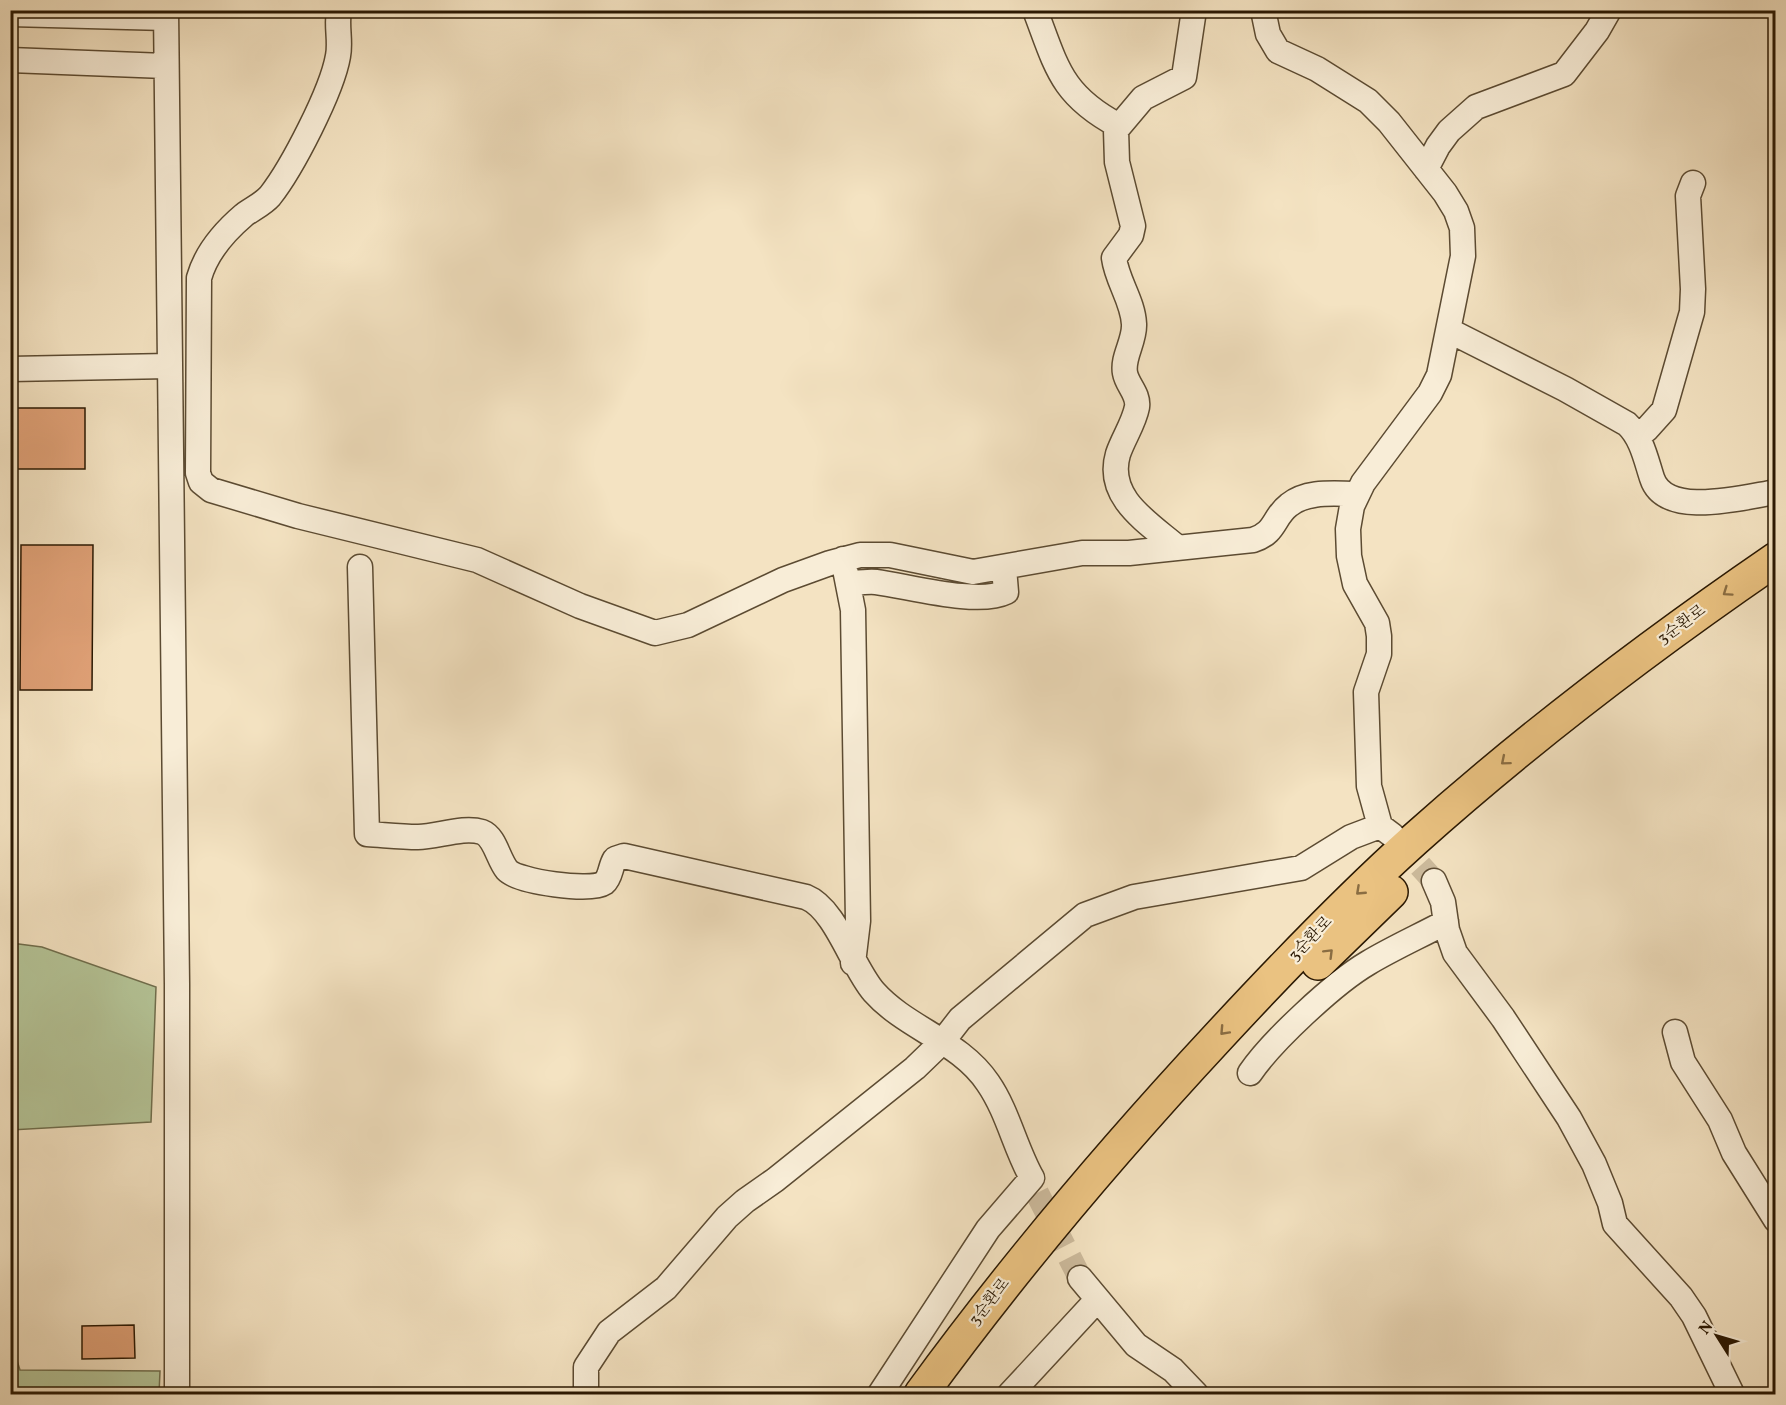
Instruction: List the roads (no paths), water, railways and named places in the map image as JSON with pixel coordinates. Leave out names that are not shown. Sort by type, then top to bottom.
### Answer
[{"type":"highway","name":"3순환로","points":[[921,1395],[1042,1235],[1124,1138],[1337,912],[1505,761],[1599,685],[1776,559]]},
{"type":"highway","name":"3순환로","points":[[949,1395],[1004,1319],[1095,1204],[1169,1120],[1327,954],[1475,814],[1563,741],[1664,663],[1776,584]]},
{"type":"street","points":[[339,10],[337,21],[339,55],[298,152],[268,198],[243,216],[214,246],[204,262],[199,278],[198,473],[201,482],[211,490],[298,516],[477,560],[580,606],[655,633],[688,625],[783,580],[860,555],[890,555],[973,572],[1082,553],[1129,553],[1178,548],[1262,537],[1272,529],[1287,506],[1301,498],[1321,493],[1357,494]]},
{"type":"street","points":[[1035,10],[1057,70],[1071,91],[1097,114],[1119,126]]},
{"type":"street","points":[[1178,548],[1130,506],[1120,492],[1115,479],[1118,456],[1137,407],[1136,395],[1125,375],[1134,323],[1114,258],[1131,235],[1133,226],[1117,162],[1116,130],[1143,98],[1184,77],[1194,10]]},
{"type":"street","points":[[586,1395],[586,1367],[609,1332],[666,1288],[727,1217],[880,1096],[944,1041],[960,1019],[1085,915],[1134,897],[1301,868],[1350,837],[1388,832],[1369,786],[1366,692],[1379,654],[1379,636],[1377,623],[1355,584],[1349,556],[1348,529],[1352,506],[1363,483],[1430,393],[1439,375],[1450,331],[1463,256],[1462,228],[1456,211],[1445,193],[1368,101],[1317,69],[1278,51],[1268,34],[1263,10]]},
{"type":"street","points":[[1426,169],[1449,131],[1476,107],[1564,74],[1597,31],[1608,10]]},
{"type":"street","points":[[10,14],[166,14],[177,984],[177,1395]]},
{"type":"street","points":[[10,60],[165,66]]},
{"type":"street","points":[[1635,432],[1646,430],[1664,410],[1692,312],[1688,196],[1693,183]]},
{"type":"street","points":[[1450,331],[1565,389],[1619,420],[1635,432],[1653,482],[1667,498],[1677,502],[1713,501],[1776,492]]},
{"type":"street","points":[[10,369],[169,366]]},
{"type":"street","points":[[843,559],[853,610],[858,921],[853,963]]},
{"type":"street","points":[[360,567],[367,834],[417,837],[471,831],[482,832],[488,836],[507,870],[515,877],[559,885],[597,886],[606,882],[615,859],[624,856],[812,899],[825,911],[859,974],[887,1005],[959,1051],[988,1083],[1035,1186],[988,1229],[880,1395]]},
{"type":"street","points":[[848,584],[874,582],[972,596],[1001,594],[1006,592],[1004,568]]},
{"type":"street","points":[[1434,881],[1443,902],[1455,953],[1503,1018],[1569,1118],[1594,1164],[1610,1203],[1615,1224],[1681,1297],[1694,1316],[1732,1395]]},
{"type":"street","points":[[1250,1073],[1260,1059],[1334,987],[1367,963],[1446,922]]},
{"type":"street","points":[[1675,1032],[1683,1062],[1720,1120],[1734,1153],[1776,1220]]},
{"type":"street","points":[[1080,1278],[1136,1345],[1173,1370],[1196,1395]]},
{"type":"street","points":[[1011,1395],[1097,1300]]},
{"type":"tunnel","points":[[1396,839],[1434,881]]},
{"type":"tunnel","points":[[1037,1193],[1080,1278]]}]
